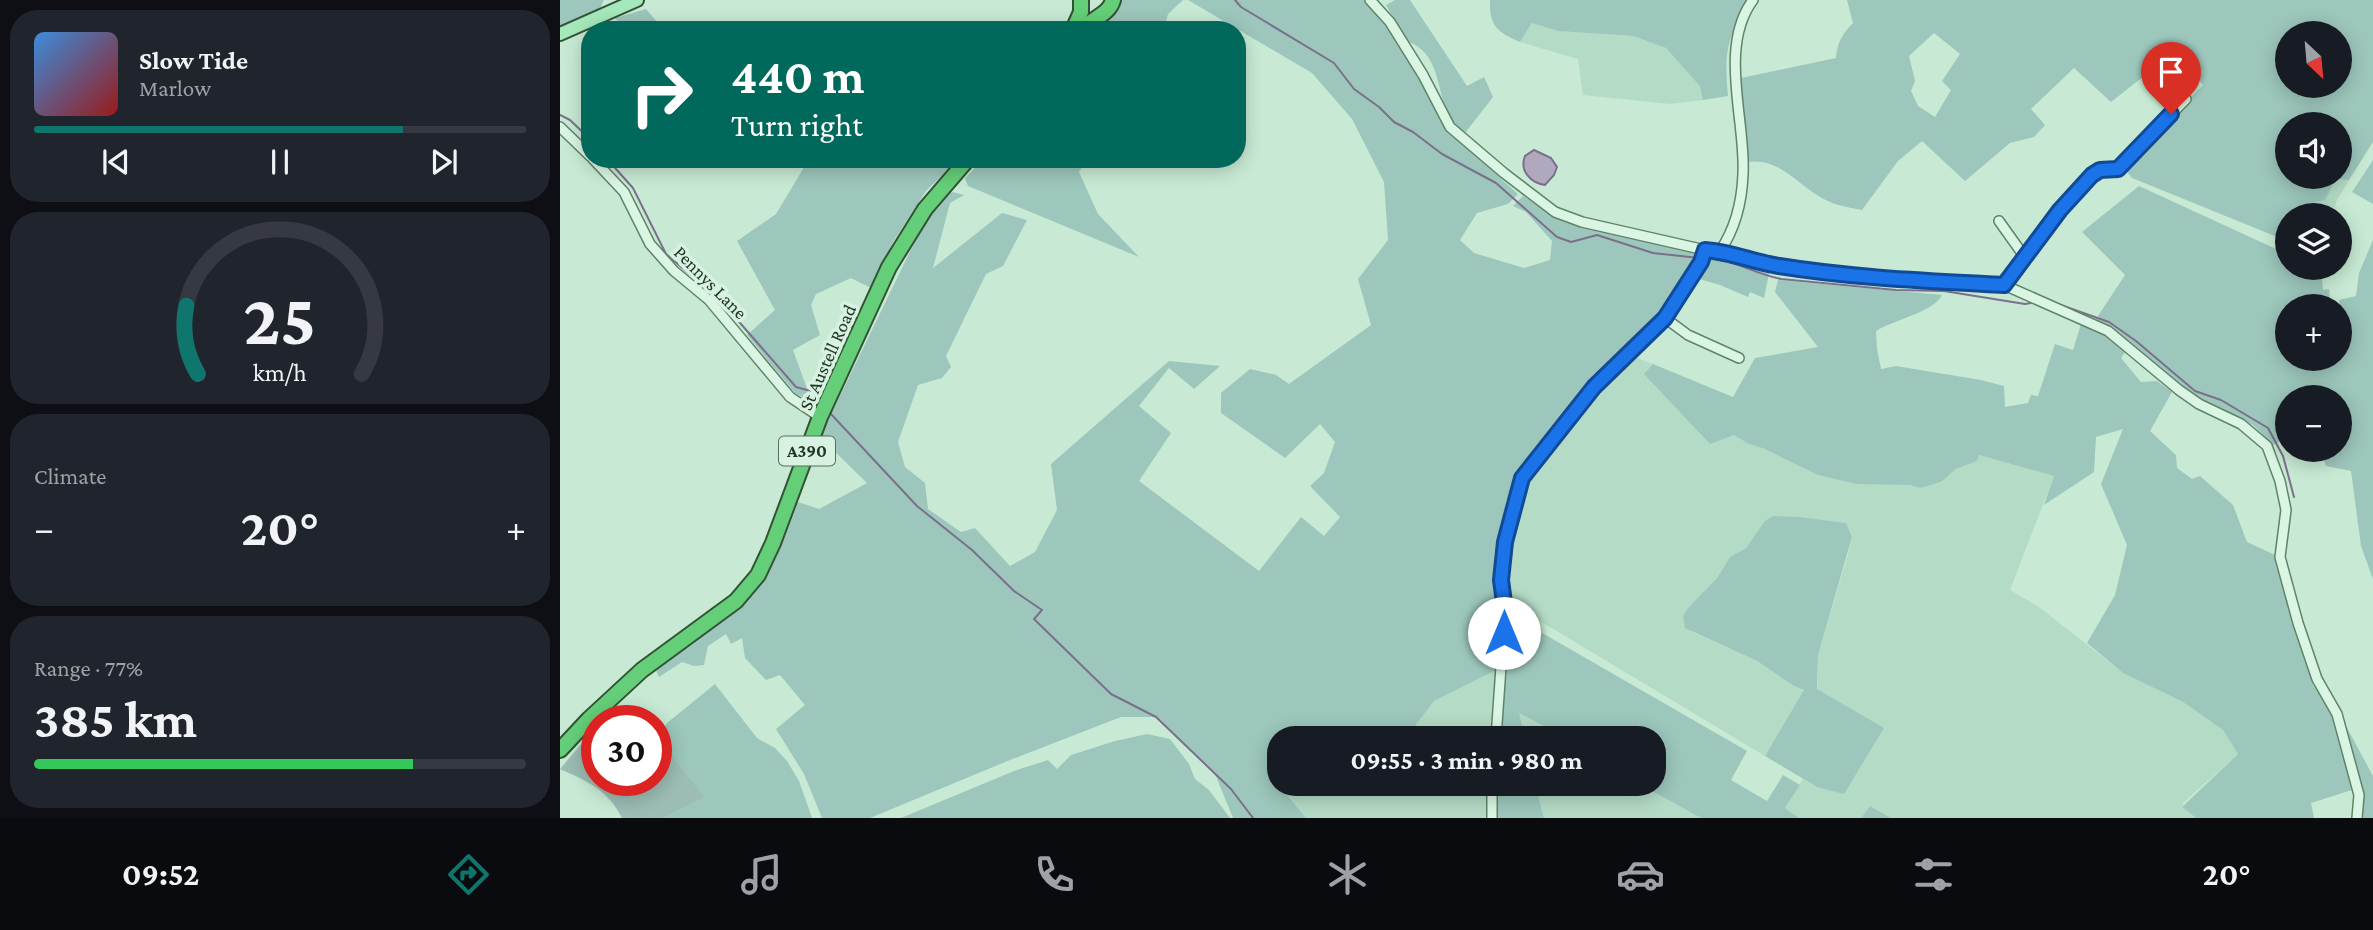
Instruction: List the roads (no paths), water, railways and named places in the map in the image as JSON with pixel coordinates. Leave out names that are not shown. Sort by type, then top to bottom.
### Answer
[{"type":"highway","points":[[1090,21],[1111,8],[1113,0]]},
{"type":"highway","points":[[1081,1],[1089,12],[1102,14]]},
{"type":"highway","points":[[1078,21],[1081,1]]},
{"type":"highway","name":"St Austell Road","points":[[560,750],[635,677],[723,613],[748,589],[758,575],[773,543],[820,417],[874,298],[907,235],[960,168]]},
{"type":"main road","points":[[584,21],[616,4],[637,0]]},
{"type":"main road","points":[[560,34],[581,23]]},
{"type":"street","points":[[1370,0],[1390,22],[1423,75],[1450,127],[1553,210],[1582,222],[1703,256],[1720,251],[1776,266],[1891,279],[2004,285],[2108,331],[2199,404],[2241,424],[2267,446],[2280,481],[2286,510],[2280,557],[2317,679],[2337,714],[2359,795],[2357,818]]},
{"type":"street","points":[[1720,251],[1733,230],[1743,174],[1735,65],[1742,19],[1752,0]]},
{"type":"street","points":[[2004,285],[2060,210],[2092,175],[2100,170],[2118,169],[2186,99]]},
{"type":"street","name":"Pennys Lane","points":[[560,127],[581,148]]},
{"type":"street","name":"Pennys Lane","points":[[601,168],[624,192],[650,244],[674,271],[709,300],[790,397],[820,417]]},
{"type":"street","points":[[1998,221],[2024,256]]},
{"type":"street","points":[[1497,726],[1505,610],[1501,580],[1505,542],[1522,478],[1594,387],[1665,318],[1703,256]]},
{"type":"street","points":[[1665,318],[1688,335],[1739,358]]},
{"type":"street","points":[[1491,796],[1492,818]]},
{"type":"waterway","points":[[1235,0],[1241,7],[1334,63],[1354,89],[1394,122],[1413,132],[1442,154],[1496,183],[1557,237],[1571,242],[1597,235],[1653,253],[1699,258]]},
{"type":"waterway","points":[[560,115],[581,130]]},
{"type":"waterway","points":[[615,168],[633,188],[666,254],[720,300],[796,387],[814,392],[820,399]]},
{"type":"waterway","points":[[1705,258],[1725,261],[1781,279],[1896,290],[1944,291],[2031,303]]},
{"type":"waterway","points":[[2055,303],[2109,322],[2195,391],[2221,400],[2268,428],[2283,456],[2294,497]]},
{"type":"waterway","points":[[830,413],[917,506],[972,550],[1014,591],[1042,610],[1034,619],[1111,694],[1156,717],[1231,789],[1253,818]]}]
